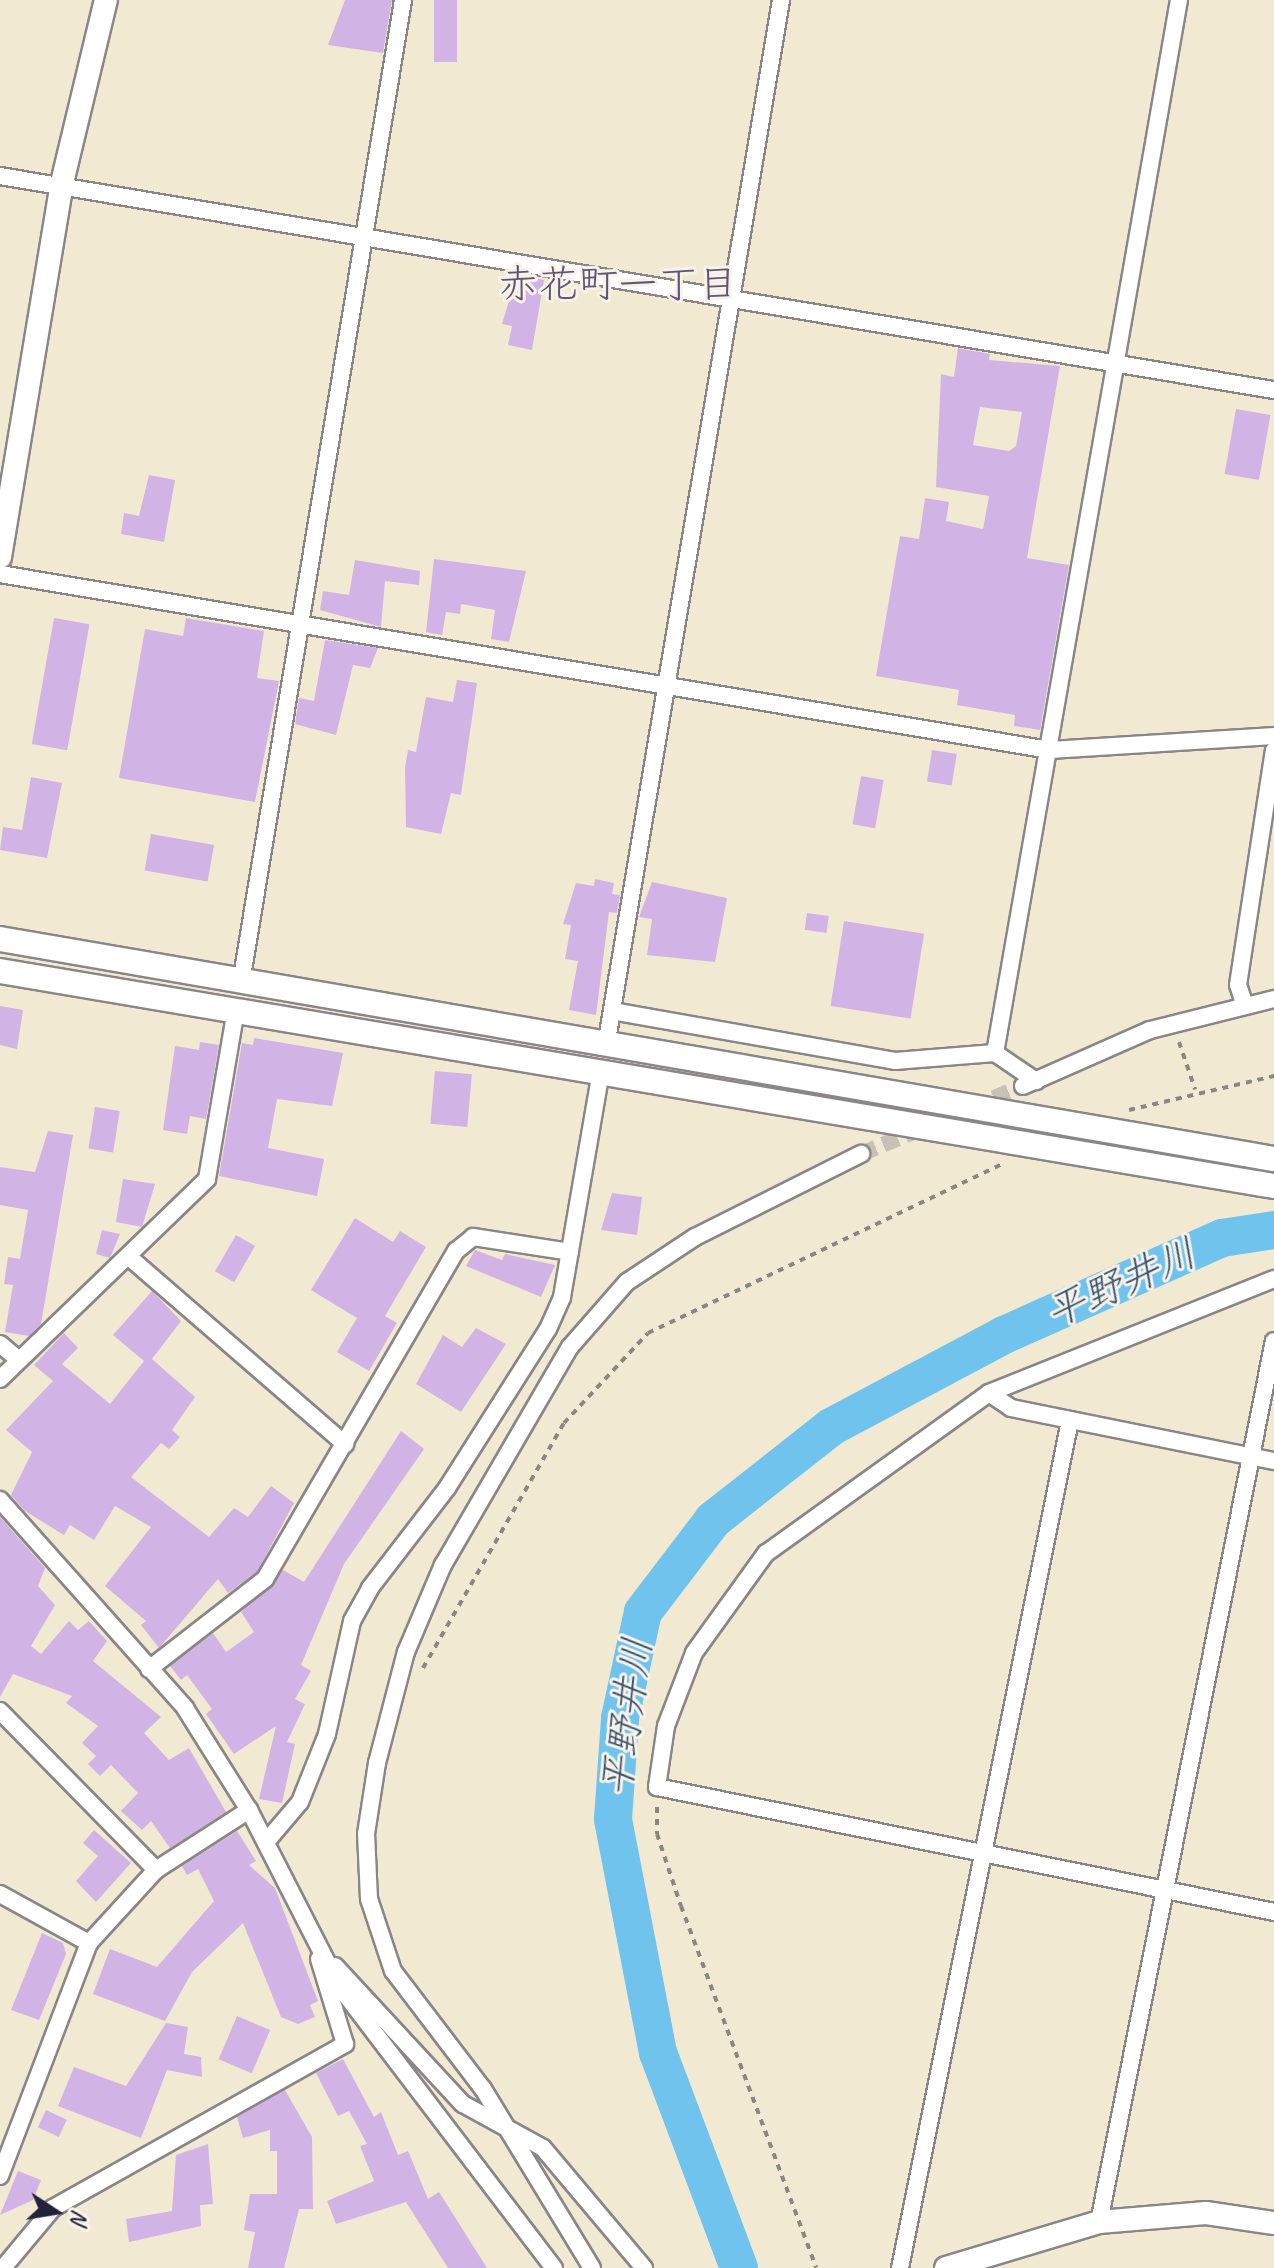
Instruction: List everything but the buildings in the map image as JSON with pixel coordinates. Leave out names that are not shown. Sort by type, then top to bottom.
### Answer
[{"type":"main road","points":[[0,939],[606,1046],[1112,1123],[1274,1159]]},
{"type":"main road","points":[[0,971],[1274,1186]]},
{"type":"street","points":[[0,557],[61,187],[106,0]]},
{"type":"street","points":[[241,983],[403,0]]},
{"type":"street","points":[[606,1046],[781,0]]},
{"type":"street","points":[[995,1053],[1179,0]]},
{"type":"street","points":[[0,176],[1274,390]]},
{"type":"street","points":[[0,574],[1050,750],[1274,736]]},
{"type":"street","points":[[1244,1003],[1238,985],[1274,751]]},
{"type":"street","points":[[612,1011],[895,1061],[995,1053],[1029,1084],[1173,1023],[1244,1003],[1274,999]]},
{"type":"street","points":[[0,1379],[207,1179],[236,1010]]},
{"type":"street","points":[[266,1842],[300,1802],[321,1747],[352,1621],[548,1329],[570,1252],[601,1071]]},
{"type":"street","points":[[592,2268],[501,2126],[483,2089],[393,1971],[369,1899],[370,1806],[406,1652],[443,1565],[528,1414],[570,1347],[627,1282],[695,1237],[861,1154]]},
{"type":"street","points":[[149,1669],[265,1579],[464,1244],[473,1237],[570,1252]]},
{"type":"street","points":[[129,1257],[345,1444]]},
{"type":"street","points":[[1274,1279],[989,1393],[766,1553],[728,1598],[694,1653],[666,1726],[657,1787],[1274,1912]]},
{"type":"street","points":[[1099,2222],[1274,1341]]},
{"type":"street","points":[[0,1344],[18,1359]]},
{"type":"street","points":[[989,1393],[1011,1408],[1274,1461]]},
{"type":"street","points":[[900,2268],[1070,1420]]},
{"type":"street","points":[[0,1500],[185,1708],[249,1810],[339,1986],[554,2268]]},
{"type":"street","points":[[0,1711],[156,1870]]},
{"type":"street","points":[[0,2176],[89,1943],[156,1870],[249,1810]]},
{"type":"street","points":[[0,1894],[89,1943]]},
{"type":"street","points":[[320,1951],[463,2104],[543,2148],[644,2268]]},
{"type":"street","points":[[3,2268],[53,2208],[345,2044],[319,1967],[320,1951]]},
{"type":"street","points":[[946,2268],[1099,2222],[1206,2213],[1274,2223]]},
{"type":"path","points":[[1173,1023],[1195,1089]]},
{"type":"path","points":[[1112,1123],[1195,1089],[1274,1076]]},
{"type":"path","points":[[420,1673],[564,1423],[648,1333],[888,1213],[1016,1158]]},
{"type":"path","points":[[657,1787],[657,1834],[816,2268]]},
{"type":"waterway","name":"平野井川","points":[[739,2268],[658,2053],[613,1819],[620,1718],[643,1612],[713,1520],[831,1427],[1004,1335],[1222,1238],[1274,1230]]},
{"type":"tunnel","points":[[861,1154],[1023,1086]]},
{"type":"district","name":"赤花町一丁目","points":[[618,284]]}]
